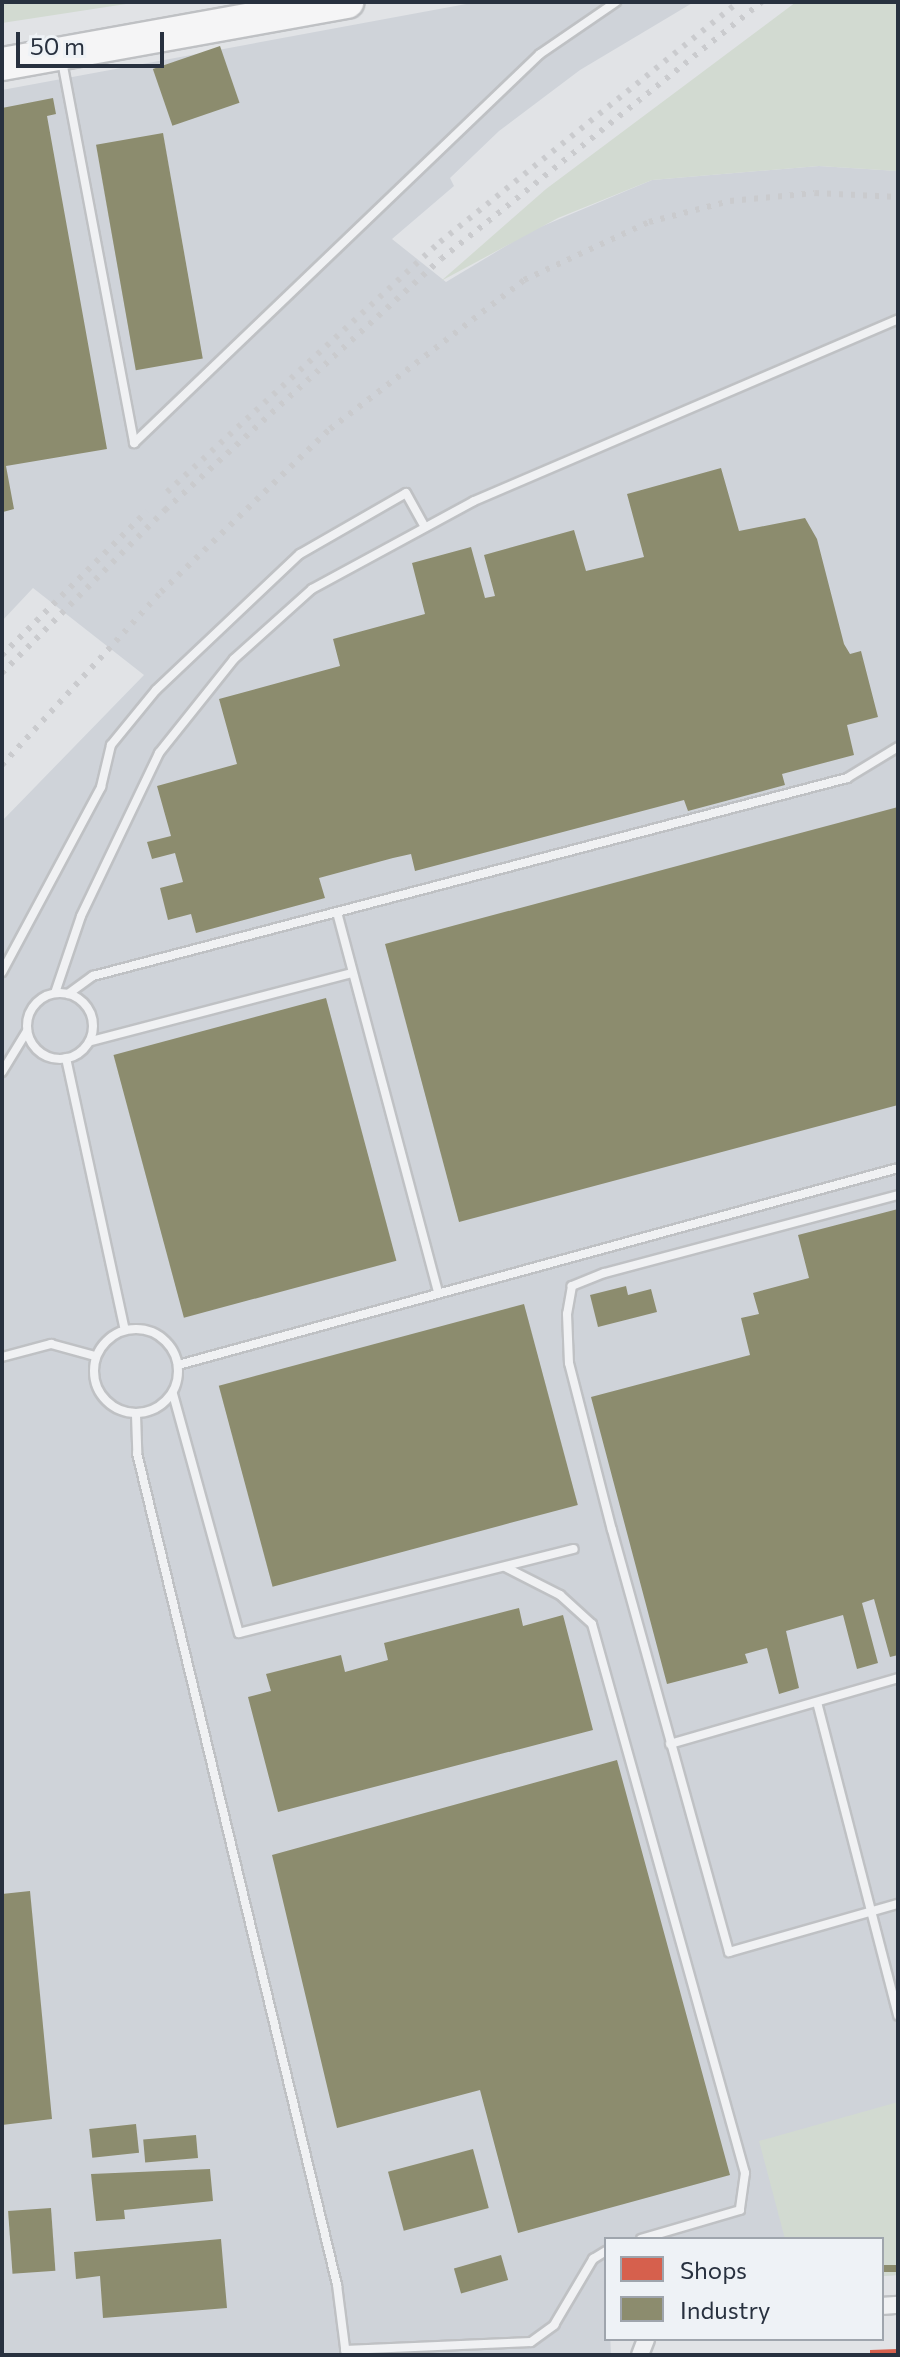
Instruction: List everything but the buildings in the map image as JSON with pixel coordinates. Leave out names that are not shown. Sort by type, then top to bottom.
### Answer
[{"type":"highway","points":[[2,64],[347,2]]},
{"type":"lane","points":[[61,52],[134,443],[540,54],[616,2]]},
{"type":"lane","points":[[55,993],[81,916],[159,753],[206,694],[312,589],[425,527],[898,319]]},
{"type":"lane","points":[[2,972],[101,787],[111,745],[156,690],[300,554],[406,493],[425,527]]},
{"type":"lane","points":[[68,994],[93,976],[338,916],[847,778],[898,747]]},
{"type":"lane","points":[[338,916],[438,1293]]},
{"type":"lane","points":[[27,1031],[41,1053],[66,1058],[91,1041],[352,973]]},
{"type":"lane","points":[[3,1067],[27,1031],[33,1007],[55,993],[68,994],[89,1009],[91,1041]]},
{"type":"lane","points":[[66,1058],[125,1330]]},
{"type":"lane","points":[[178,1365],[898,1168]]},
{"type":"lane","points":[[898,1195],[572,1286],[569,1363],[670,1744],[729,1952],[898,1904]]},
{"type":"lane","points":[[136,1415],[107,1403],[94,1384],[95,1356],[125,1330],[154,1332],[178,1365],[173,1394],[239,1633],[574,1549]]},
{"type":"lane","points":[[2,1357],[51,1344],[95,1356]]},
{"type":"lane","points":[[136,1415],[173,1394]]},
{"type":"lane","points":[[136,1415],[137,1453],[337,2285],[346,2352],[531,2342],[554,2325],[593,2259],[604,2252]]},
{"type":"lane","points":[[505,1567],[560,1595],[592,1624],[745,2173],[747,2193],[732,2215],[649,2237]]},
{"type":"lane","points":[[670,1744],[898,1678]]},
{"type":"lane","points":[[817,1702],[898,2016]]},
{"type":"shaded area","points":[[2,2],[139,2],[2,23]]},
{"type":"shaded area","points":[[477,2],[694,2],[580,70],[499,131],[450,178],[454,186],[392,239],[446,282],[531,231],[652,180],[819,166],[898,171],[898,2275],[884,2276],[884,2237],[604,2237],[604,2341],[610,2341],[611,2355],[2,2355],[2,821],[144,675],[33,588],[2,621],[2,90]]},
{"type":"shaded area","points":[[796,2],[898,2],[898,171],[819,166],[652,180],[558,218],[441,281],[546,189]]},
{"type":"shaded area","points":[[898,2102],[898,2275],[884,2276],[884,2237],[784,2237],[759,2141]]},
{"type":"railway","points":[[167,492],[440,242],[739,2]]},
{"type":"railway","points":[[2,673],[165,510],[441,259],[762,2]]},
{"type":"railway","points":[[2,765],[161,592],[330,429],[524,280],[649,222],[730,201],[815,193],[898,197]]},
{"type":"railway","points":[[2,655],[147,511]]}]
